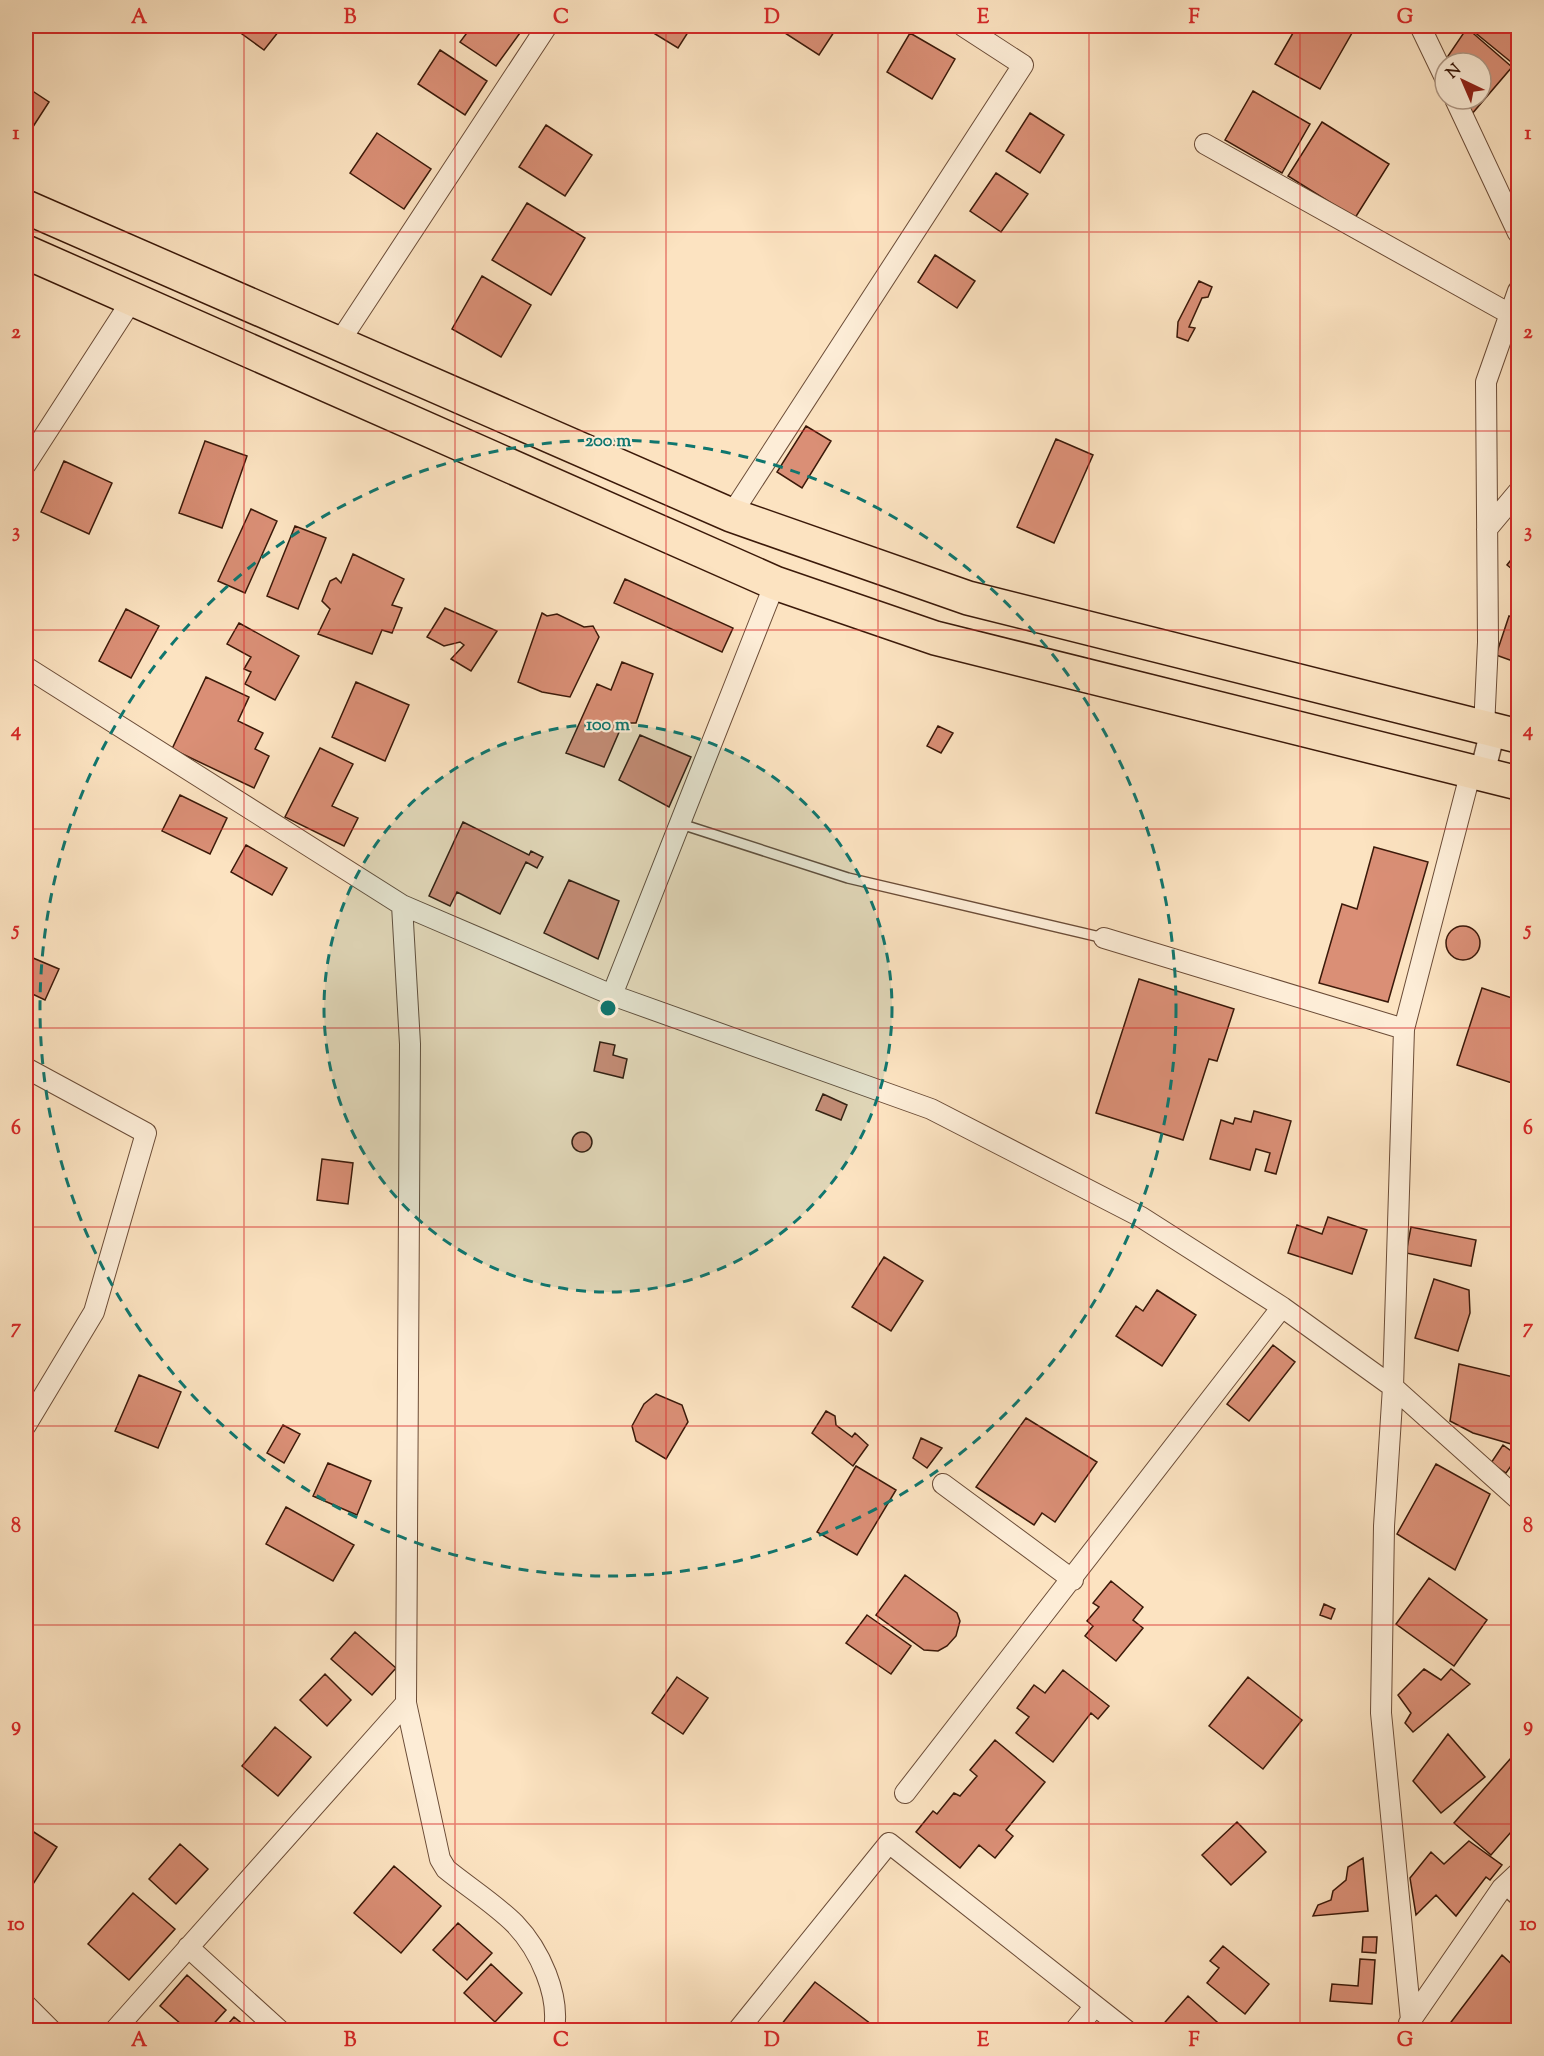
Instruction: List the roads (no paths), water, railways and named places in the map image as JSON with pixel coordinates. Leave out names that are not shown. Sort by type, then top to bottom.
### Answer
[{"type":"highway","points":[[26,207],[731,515],[968,598],[1498,732]]},
{"type":"highway","points":[[26,252],[775,583],[935,638],[1518,783]]},
{"type":"street","points":[[338,344],[547,26]]},
{"type":"street","points":[[731,515],[1023,65],[963,26]]},
{"type":"street","points":[[1420,26],[1433,53]]},
{"type":"street","points":[[1461,111],[1518,233]]},
{"type":"street","points":[[1205,144],[1510,314]]},
{"type":"street","points":[[1407,2025],[1381,1713],[1384,1526],[1393,1387],[1404,1029],[1477,772],[1498,732],[1488,642],[1486,382],[1518,291]]},
{"type":"street","points":[[26,464],[132,300]]},
{"type":"street","points":[[1487,529],[1518,492]]},
{"type":"street","points":[[612,995],[775,583]]},
{"type":"street","points":[[26,667],[402,905],[612,995],[931,1109],[1141,1217],[1282,1307],[1393,1387],[1518,1499]]},
{"type":"street","points":[[402,905],[410,1044],[406,1703],[440,1859],[446,1869],[515,1924],[527,1940],[546,1975],[554,2005],[554,2031]]},
{"type":"street","points":[[1104,938],[1404,1029]]},
{"type":"street","points":[[26,1068],[147,1133],[94,1312],[28,1415]]},
{"type":"street","points":[[906,1793],[1282,1307]]},
{"type":"street","points":[[943,1484],[1073,1580]]},
{"type":"street","points":[[115,2031],[406,1703]]},
{"type":"street","points":[[738,2031],[889,1843],[1126,2031]]},
{"type":"street","points":[[1407,2025],[1502,1888],[1518,1873]]},
{"type":"street","points":[[188,1947],[279,2031]]},
{"type":"street","points":[[26,2005],[51,2031]]},
{"type":"street","points":[[1075,2031],[1095,2006]]},
{"type":"lane","points":[[681,824],[848,878],[1104,938]]},
{"type":"lane","points":[[1502,1888],[1518,1902]]}]
